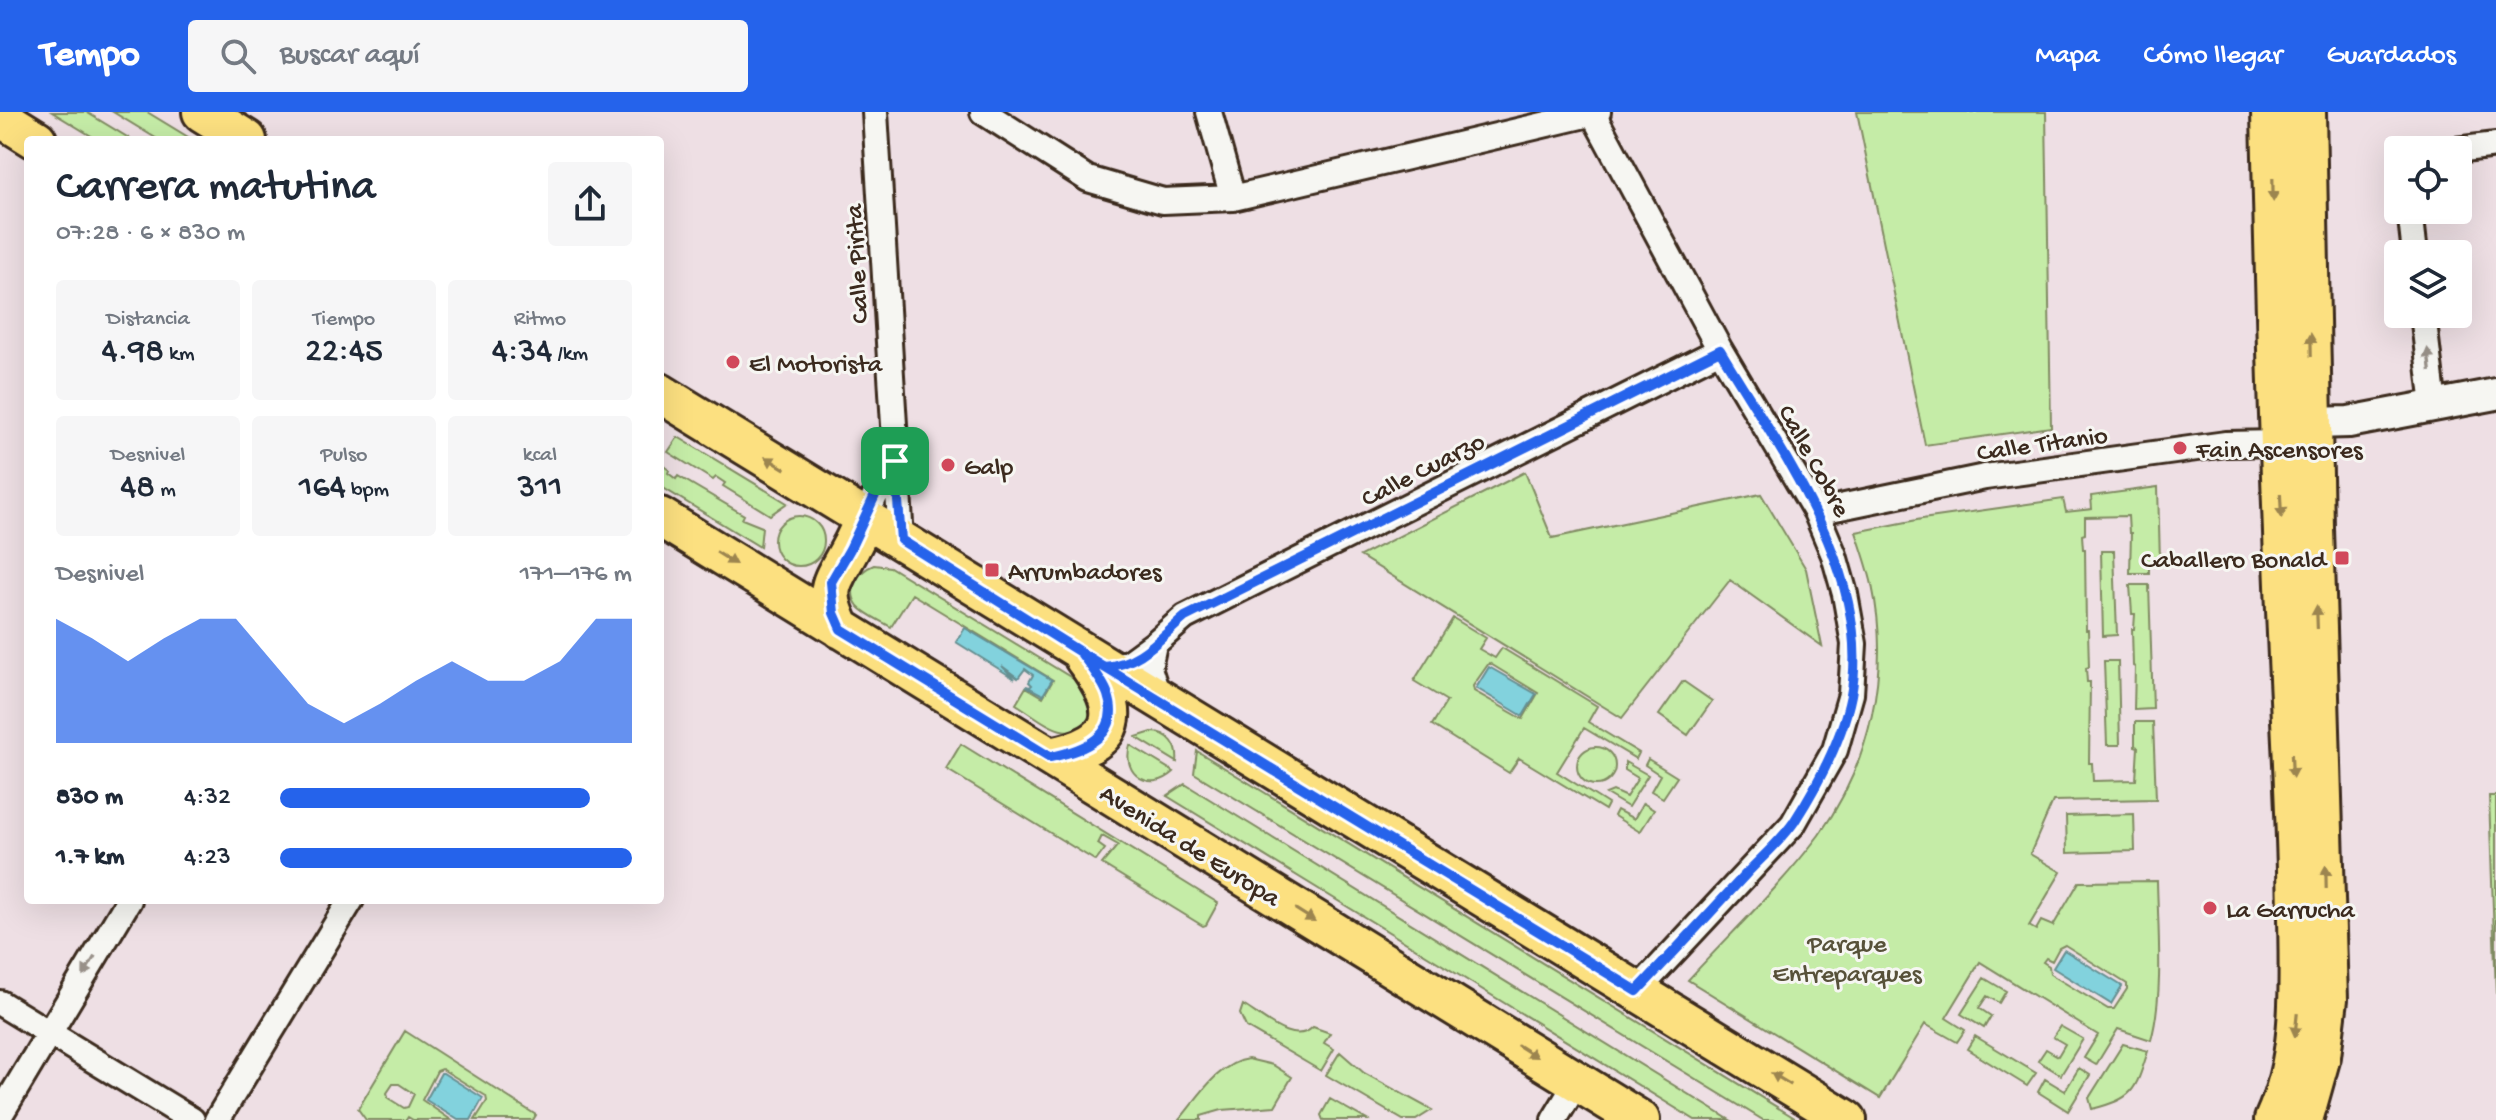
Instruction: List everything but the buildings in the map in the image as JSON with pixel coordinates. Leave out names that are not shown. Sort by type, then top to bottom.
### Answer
[{"type":"main road","points":[[202,112],[241,136]]},
{"type":"main road","points":[[2271,112],[2279,443],[2298,882],[2299,1002],[2293,1056],[2274,1120]]},
{"type":"main road","points":[[2303,1120],[2321,1056],[2328,999],[2306,112]]},
{"type":"main road","points":[[0,117],[31,136]]},
{"type":"main road","points":[[664,396],[870,530],[1159,699],[1847,1120]]},
{"type":"main road","name":"Avenida de Europa","points":[[664,519],[1640,1120]]},
{"type":"main road","points":[[841,629],[834,613],[831,582],[870,530]]},
{"type":"main road","points":[[1050,757],[1084,749],[1109,727],[1111,707],[1108,694],[1092,660]]},
{"type":"street","name":"Calle Pirita","points":[[870,530],[890,467],[875,112]]},
{"type":"street","points":[[983,112],[1088,179],[1163,201],[1233,198],[1594,112]]},
{"type":"street","points":[[1209,112],[1233,198]]},
{"type":"street","name":"Calle Cobre","points":[[1594,112],[1720,350],[1816,512],[1842,581],[1854,644],[1851,694],[1835,750],[1793,824],[1637,991]]},
{"type":"street","points":[[2472,148],[2496,145]]},
{"type":"street","points":[[2425,328],[2434,406]]},
{"type":"street","name":"Calle Cuarzo","points":[[1092,660],[1128,663],[1185,617],[1720,350]]},
{"type":"street","points":[[2313,423],[2349,422],[2496,394]]},
{"type":"street","name":"Calle Titanio","points":[[1816,512],[2001,475],[2226,444],[2279,443]]},
{"type":"street","name":"Calle Pirita","points":[[870,530],[890,467]]},
{"type":"street","points":[[1154,644],[1149,668],[1159,699]]},
{"type":"street","points":[[0,1115],[127,904]]},
{"type":"street","points":[[217,1120],[349,904]]},
{"type":"street","points":[[0,1003],[192,1120]]},
{"type":"street","points":[[1554,1120],[1577,1082]]},
{"type":"green space","points":[[52,112],[86,112],[125,136],[91,136]]},
{"type":"green space","points":[[113,112],[147,112],[186,136],[152,136]]},
{"type":"green space","points":[[1857,112],[2046,112],[2051,427],[1925,445]]},
{"type":"green space","points":[[678,437],[787,503],[770,515],[723,486],[725,483],[716,477],[713,480],[668,452]]},
{"type":"green space","points":[[664,466],[676,479],[678,476],[744,515],[742,519],[762,527],[760,547],[664,488]]},
{"type":"green space","points":[[1525,472],[1552,538],[1761,494],[1806,569],[1822,646],[1730,580],[1622,718],[1360,556]]},
{"type":"green space","name":"Parque Entreparques","points":[[2158,487],[2160,562],[2149,562],[2149,573],[2130,573],[2131,533],[2128,516],[2085,517],[2085,534],[2082,535],[2088,630],[2089,667],[2086,668],[2087,682],[2090,682],[2089,763],[2092,763],[2093,781],[2136,780],[2138,747],[2135,746],[2135,722],[2153,722],[2156,799],[2053,801],[2030,854],[2061,872],[2029,926],[2036,930],[2041,921],[2053,926],[2079,882],[2157,881],[2159,982],[2151,1040],[2118,1029],[2096,1065],[2084,1058],[2098,1035],[1980,962],[1946,1018],[1965,1030],[1957,1042],[1925,1024],[1880,1098],[1688,980],[1772,891],[1819,835],[1837,807],[1863,747],[1872,716],[1879,650],[1872,585],[1856,532],[1922,519],[2063,499],[2066,512],[2092,509],[2091,496]],"holes":[[[2065,945],[2127,984],[2114,1009],[2108,1009],[2050,974],[2049,966],[2043,962],[2046,958],[2052,961],[2059,948]]]},
{"type":"green space","points":[[799,516],[817,523],[824,541],[817,559],[799,566],[781,559],[774,541],[781,523]]},
{"type":"green space","points":[[2101,551],[2114,551],[2117,635],[2103,636]]},
{"type":"green space","points":[[874,565],[890,567],[1085,686],[1095,711],[1086,723],[1067,731],[1037,718],[1016,704],[1026,687],[1043,697],[1053,680],[912,594],[891,627],[869,615],[858,606],[853,594],[859,576]]},
{"type":"green space","points":[[2130,585],[2149,585],[2153,709],[2134,710],[2132,629],[2135,614],[2132,614]]},
{"type":"green space","points":[[1453,618],[1486,638],[1479,649],[1495,658],[1502,648],[1597,706],[1588,722],[1639,753],[1636,759],[1584,728],[1557,772],[1608,804],[1605,810],[1519,758],[1509,773],[1432,725],[1447,701],[1414,681]],"holes":[[[1489,663],[1538,693],[1523,719],[1474,691],[1473,686]]]},
{"type":"green space","points":[[2104,661],[2118,661],[2120,745],[2107,745]]},
{"type":"green space","points":[[1683,681],[1712,701],[1688,735],[1659,715]]},
{"type":"green space","points":[[1152,732],[1163,734],[1172,741],[1177,762],[1136,737]]},
{"type":"green space","points":[[961,744],[1218,903],[1206,925],[1102,864],[1118,845],[1102,836],[1098,844],[1105,849],[1096,861],[946,769]]},
{"type":"green space","points":[[1130,745],[1174,772],[1156,781],[1140,778],[1130,765]]},
{"type":"green space","points":[[1596,747],[1609,753],[1615,766],[1609,779],[1596,785],[1583,779],[1577,766],[1583,753]]},
{"type":"green space","points":[[1197,751],[1798,1120],[1763,1120],[1194,773]]},
{"type":"green space","points":[[1648,759],[1677,777],[1663,798],[1651,791],[1660,775],[1645,765]]},
{"type":"green space","points":[[1625,762],[1648,775],[1628,807],[1606,794],[1613,791],[1626,797],[1638,778],[1625,770]]},
{"type":"green space","points":[[1185,784],[1730,1120],[1695,1120],[1167,796]]},
{"type":"green space","points":[[2489,796],[2496,796],[2496,994]]},
{"type":"green space","points":[[1643,803],[1654,810],[1640,832],[1614,816],[1617,810],[1634,819]]},
{"type":"green space","points":[[2134,814],[2135,851],[2067,853],[2066,816]]},
{"type":"green space","points":[[1984,978],[2006,991],[1999,1003],[1987,996],[1979,1008],[1991,1016],[1984,1028],[1961,1014]]},
{"type":"green space","points":[[1243,1005],[1287,1032],[1296,1034],[1313,1027],[1330,1033],[1324,1043],[1334,1049],[1321,1071],[1246,1027],[1240,1014]]},
{"type":"green space","points":[[2060,1026],[2083,1039],[2061,1075],[2038,1061],[2046,1049],[2058,1056],[2065,1044],[2053,1037]]},
{"type":"green space","points":[[405,1031],[536,1115],[533,1120],[475,1120],[487,1101],[486,1096],[442,1069],[437,1071],[422,1100],[451,1120],[413,1120],[408,1117],[406,1120],[366,1120],[358,1109]],"holes":[[[393,1084],[399,1084],[414,1094],[408,1107],[404,1108],[388,1098],[387,1093]]]},
{"type":"green space","points":[[1975,1036],[2036,1073],[2027,1086],[1967,1049]]},
{"type":"green space","points":[[2123,1044],[2148,1051],[2140,1076],[2125,1097],[2092,1109],[2089,1098]]},
{"type":"green space","points":[[1340,1052],[1364,1073],[1432,1110],[1416,1120],[1403,1120],[1326,1075]]},
{"type":"green space","points":[[1248,1059],[1273,1065],[1292,1077],[1275,1106],[1222,1110],[1201,1116],[1201,1120],[1179,1120],[1218,1074]]},
{"type":"green space","points":[[2079,1068],[2090,1075],[2068,1111],[2038,1092],[2045,1079],[2065,1091]]},
{"type":"green space","points":[[1330,1099],[1367,1120],[1323,1120],[1321,1115]]},
{"type":"water","points":[[965,628],[1052,680],[1043,695],[1026,686],[1032,685],[1029,682],[1033,675],[1025,669],[1018,678],[1002,666],[1015,679],[956,642]]},
{"type":"water","points":[[1489,667],[1536,694],[1523,716],[1476,688]]},
{"type":"water","points":[[2064,950],[2122,986],[2111,1004],[2053,968]]},
{"type":"water","points":[[441,1073],[483,1098],[471,1120],[458,1120],[426,1100]]},
{"type":"place","name":"El Motorista","points":[[733,362]]},
{"type":"place","name":"Fain Ascensores","points":[[2180,448]]},
{"type":"place","name":"Galp","points":[[948,465]]},
{"type":"place","name":"Caballero Bonald","points":[[2342,558]]},
{"type":"place","name":"Arrumbadores","points":[[992,570]]},
{"type":"place","name":"La Garrucha","points":[[2210,908]]},
{"type":"route","points":[[895,461],[885,474],[831,582],[834,613],[841,629],[1050,757],[1084,749],[1109,727],[1111,707],[1108,694],[1081,653],[1104,667],[1159,699],[1637,991],[1793,824],[1835,750],[1851,694],[1854,644],[1834,555],[1816,512],[1720,350],[1185,617],[1140,655],[1116,666],[1104,667],[901,540],[895,461]]}]
